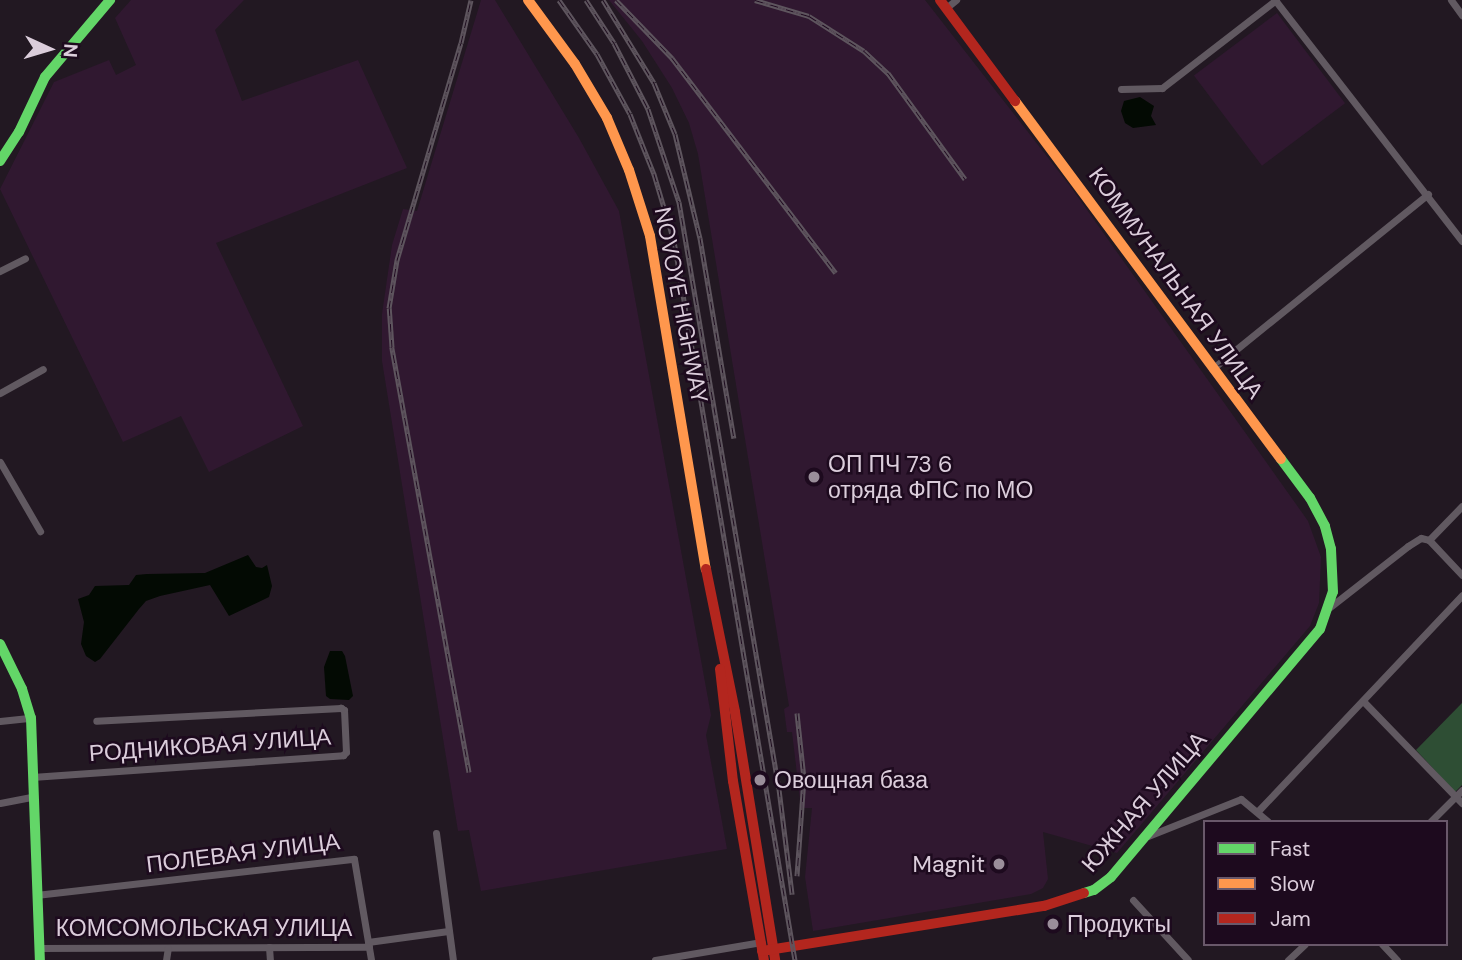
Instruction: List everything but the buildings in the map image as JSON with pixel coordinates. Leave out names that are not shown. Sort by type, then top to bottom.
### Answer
[{"type":"street","points":[[0,161],[19,132],[45,77],[110,0]]},
{"type":"street","name":"NOVOYE HIGHWAY","points":[[528,0],[592,90],[607,118],[642,208],[660,291],[712,604],[735,712],[767,952]]},
{"type":"street","points":[[943,4],[956,0]]},
{"type":"street","points":[[1121,89],[1162,88],[1275,0],[1462,241]]},
{"type":"street","points":[[1451,0],[1462,15]]},
{"type":"street","name":"КОММУНАЛЬНАЯ УЛИЦА","points":[[943,4],[1310,498],[1325,526],[1334,575],[1330,607]]},
{"type":"street","points":[[1212,369],[1428,194]]},
{"type":"street","points":[[0,271],[25,258]]},
{"type":"street","points":[[0,393],[43,369]]},
{"type":"street","points":[[0,462],[40,531]]},
{"type":"street","points":[[1429,540],[1462,506]]},
{"type":"street","points":[[1330,607],[1421,538],[1429,540],[1462,575]]},
{"type":"street","points":[[1258,811],[1364,702],[1462,595]]},
{"type":"street","name":"ЮЖНАЯ УЛИЦА","points":[[767,952],[1044,906],[1080,897],[1111,877],[1147,836],[1308,645],[1330,607]]},
{"type":"street","points":[[0,644],[22,689],[31,718],[35,895],[40,960]]},
{"type":"street","points":[[1364,702],[1459,793],[1462,803]]},
{"type":"street","name":"РОДНИКОВАЯ УЛИЦА","points":[[32,777],[343,755],[346,752],[343,709],[96,721]]},
{"type":"street","points":[[0,721],[31,718]]},
{"type":"street","points":[[1432,820],[1459,793]]},
{"type":"street","points":[[0,803],[32,797]]},
{"type":"street","points":[[1147,836],[1241,799],[1266,820]]},
{"type":"street","points":[[436,833],[453,960]]},
{"type":"street","name":"ПОЛЕВАЯ УЛИЦА","points":[[35,895],[354,859],[371,960]]},
{"type":"street","points":[[1133,900],[1188,960]]},
{"type":"street","name":"КОМСОМОЛЬСКАЯ УЛИЦА","points":[[39,948],[368,945],[448,931]]},
{"type":"street","points":[[1288,960],[1303,946]]},
{"type":"street","points":[[1384,946],[1397,960]]},
{"type":"street","points":[[269,947],[270,960]]},
{"type":"street","points":[[166,960],[168,948]]},
{"type":"street","points":[[655,960],[767,952]]},
{"type":"shaded area","points":[[131,0],[244,0],[215,30],[242,101],[358,60],[407,168],[216,243],[303,426],[209,472],[181,416],[123,442],[0,189],[54,82],[109,60],[116,75],[136,65],[115,18]]},
{"type":"shaded area","points":[[481,0],[495,0],[579,138],[619,211],[711,715],[706,735],[727,849],[481,891],[469,830],[458,831],[382,361],[382,314],[392,245],[403,209],[417,211]]},
{"type":"shaded area","points":[[609,0],[925,0],[1070,186],[1308,521],[1321,557],[1319,603],[1310,626],[1117,853],[1043,832],[1048,879],[1043,888],[1031,894],[813,931],[805,877],[812,808],[801,808],[792,732],[787,732],[784,709],[789,706],[698,154],[689,123],[672,88],[642,41]]},
{"type":"shaded area","points":[[1277,13],[1345,103],[1262,166],[1194,76]]},
{"type":"shaded area","points":[[1140,97],[1154,106],[1151,116],[1156,125],[1133,128],[1125,123],[1121,111],[1124,101]]},
{"type":"shaded area","points":[[248,555],[256,567],[267,565],[272,586],[269,597],[229,616],[210,585],[160,596],[146,601],[100,659],[95,662],[86,656],[81,644],[84,622],[78,599],[89,595],[95,586],[129,585],[136,575],[205,573]]},
{"type":"shaded area","points":[[330,651],[342,651],[345,656],[353,696],[349,700],[330,699],[326,696],[324,667]]},
{"type":"green space","points":[[1462,703],[1462,785],[1455,792],[1416,750]]},
{"type":"railway","points":[[469,772],[392,347],[389,308],[397,260],[461,43],[471,0]]},
{"type":"railway","points":[[559,0],[597,54],[630,114],[654,174],[674,241],[795,960]]},
{"type":"railway","points":[[586,0],[614,43],[648,109],[679,202],[779,789],[792,894]]},
{"type":"railway","points":[[603,0],[654,83],[675,134],[700,238],[734,438]]},
{"type":"railway","points":[[616,0],[672,58],[836,273]]},
{"type":"railway","points":[[755,0],[809,16],[864,51],[888,73],[965,179]]},
{"type":"railway","points":[[797,713],[804,778],[797,876]]},
{"type":"traffic: fast","points":[[0,161],[19,132],[45,77],[110,0]]},
{"type":"traffic: fast","points":[[1084,893],[1094,890],[1111,877],[1320,629],[1333,592],[1331,549],[1325,526],[1310,498],[1281,459]]},
{"type":"traffic: fast","points":[[0,644],[22,689],[31,718],[40,960]]},
{"type":"traffic: slow","points":[[528,0],[575,64],[607,118],[629,170],[650,236],[706,569]]},
{"type":"traffic: slow","points":[[1015,101],[1281,459]]},
{"type":"traffic: jam","points":[[940,0],[1015,101]]},
{"type":"traffic: jam","points":[[706,569],[735,712],[775,960]]},
{"type":"traffic: jam","points":[[720,669],[733,781],[764,960]]},
{"type":"traffic: jam","points":[[762,951],[1044,906],[1084,893]]},
{"type":"place","name":"ОП ПЧ 73 6 отряда ФПС по МО","points":[[814,477]]},
{"type":"place","name":"Овощная база","points":[[760,780]]},
{"type":"place","name":"Magnit","points":[[999,864]]},
{"type":"place","name":"Продукты","points":[[1053,924]]}]
